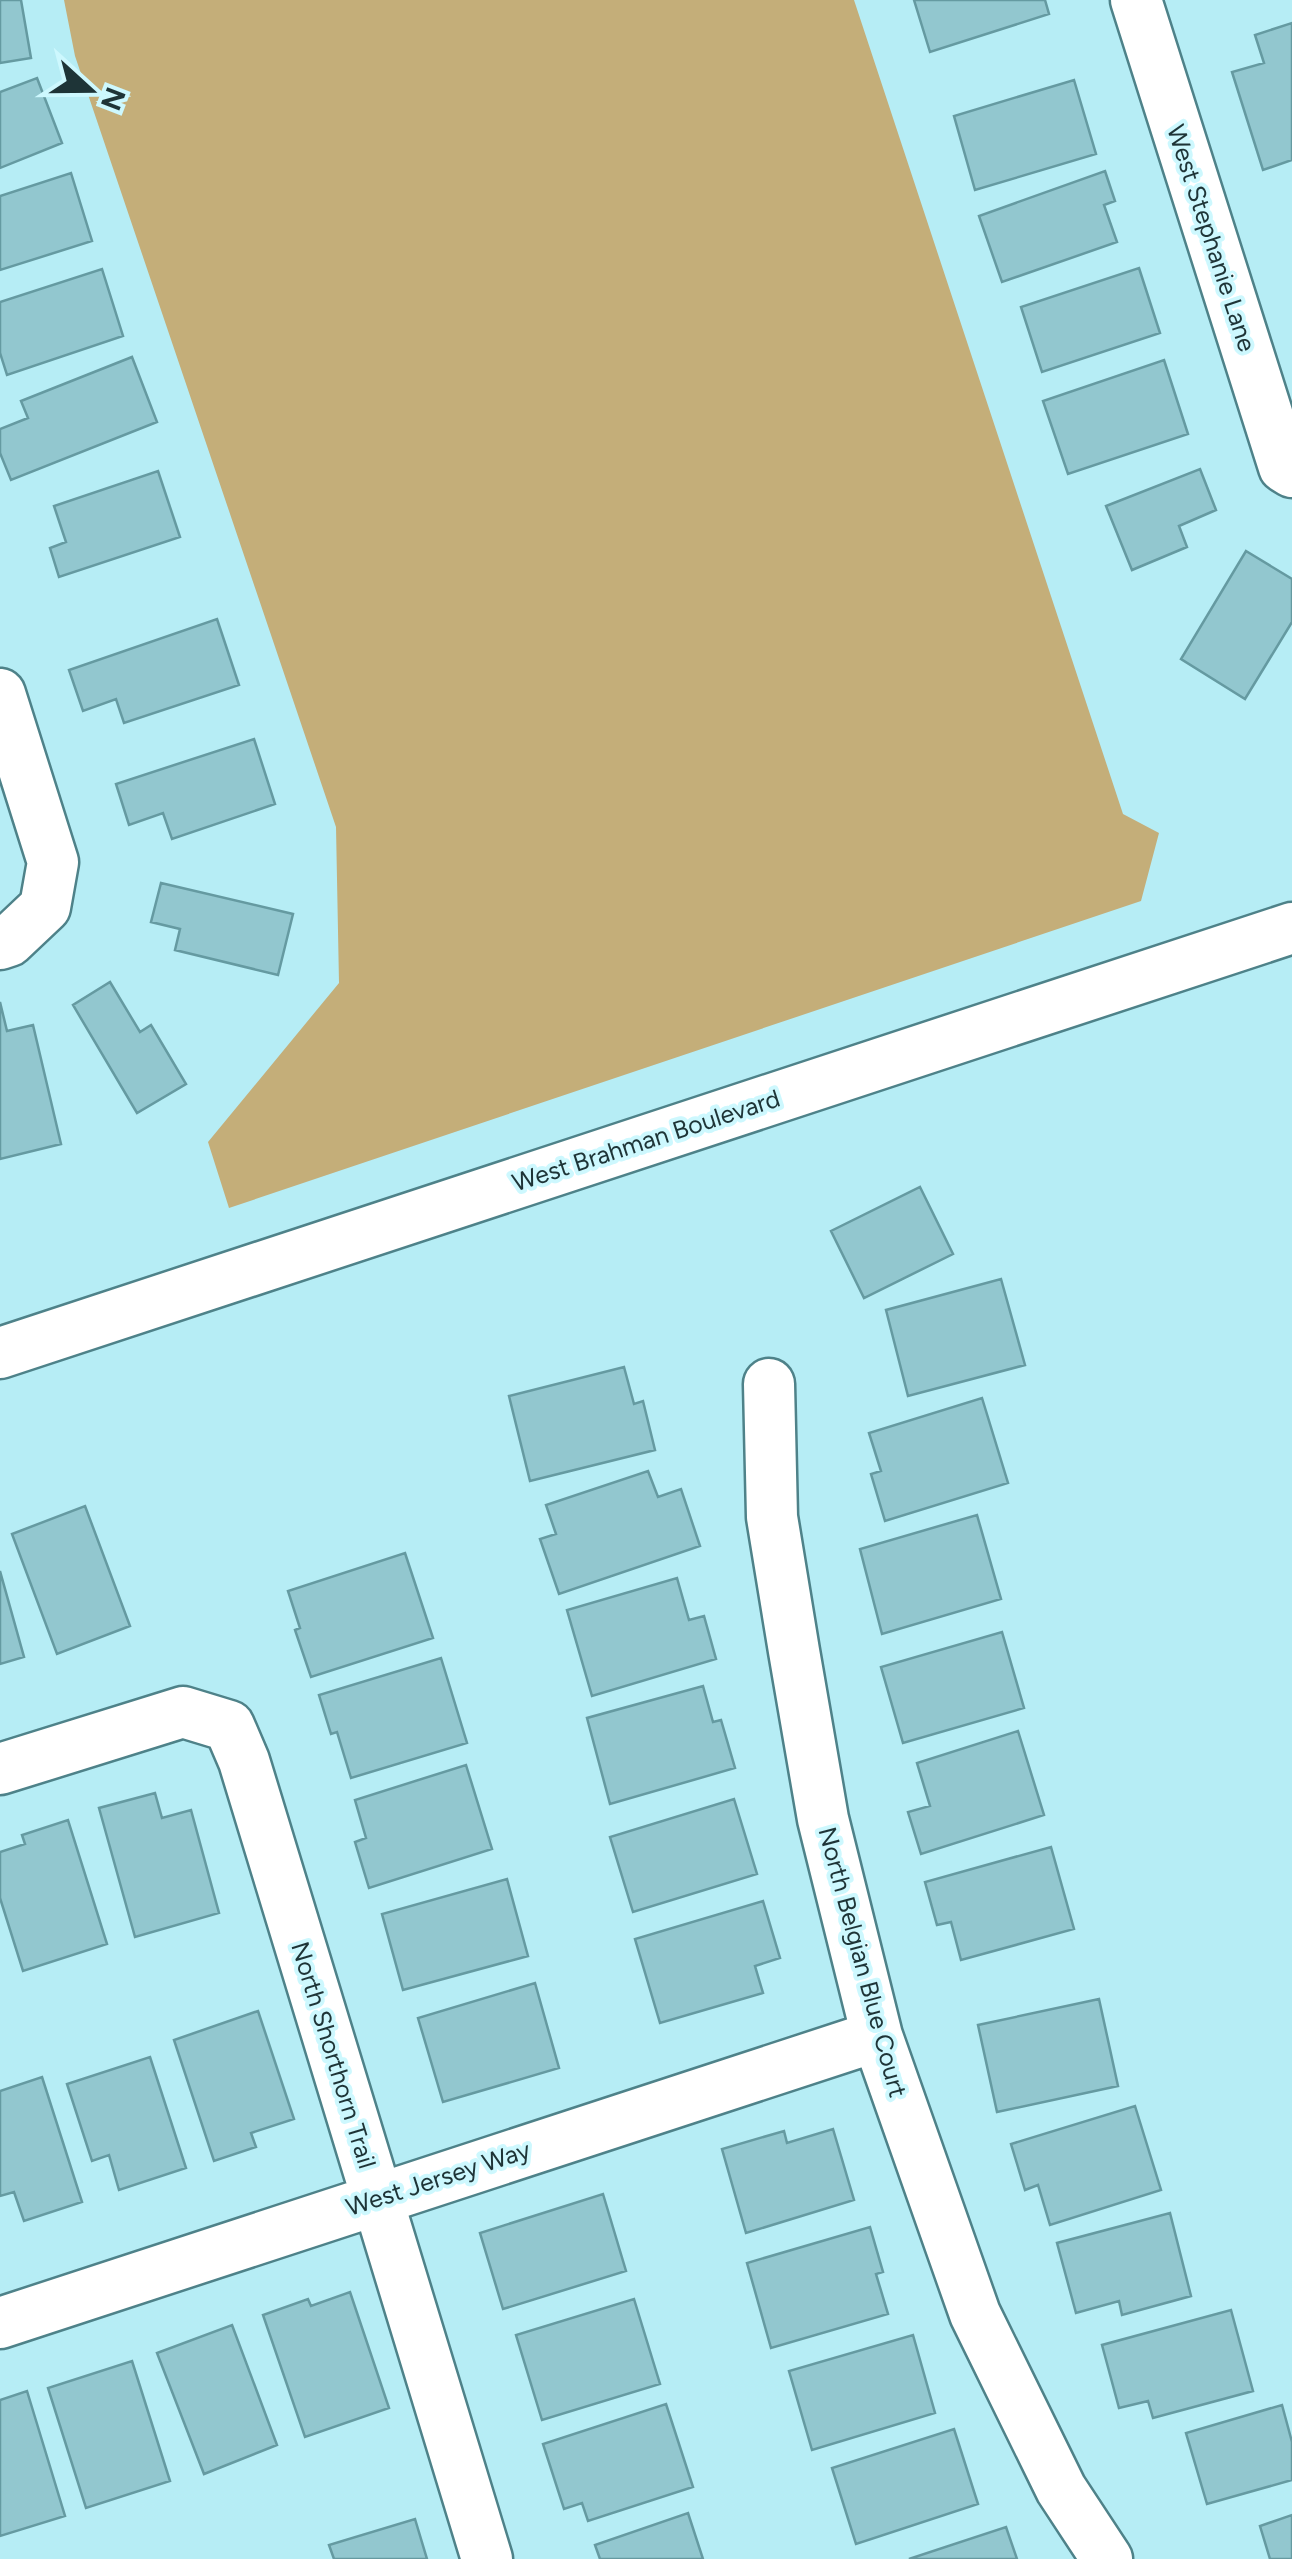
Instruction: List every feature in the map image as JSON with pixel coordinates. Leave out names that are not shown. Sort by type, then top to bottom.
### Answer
[{"type":"street","name":"West Stephanie Lane","points":[[1138,0],[1284,467],[1292,472]]},
{"type":"street","points":[[0,694],[52,862],[45,906],[9,942],[0,944]]},
{"type":"street","name":"West Brahman Boulevard","points":[[0,1353],[1292,928]]},
{"type":"street","name":"North Belgian Blue Court","points":[[769,1384],[772,1517],[823,1819],[877,2036],[975,2314],[1061,2488],[1106,2559]]},
{"type":"street","name":"North Shorthorn Trail","points":[[0,1769],[183,1712],[229,1726],[244,1761],[486,2559]]},
{"type":"street","name":"West Jersey Way","points":[[0,2323],[877,2036]]},
{"type":"shaded area","points":[[64,0],[854,0],[1123,814],[1159,833],[1141,901],[229,1208],[208,1142],[339,983],[336,827],[75,56]]},
{"type":"building","points":[[0,0],[21,0],[31,58],[0,63]]},
{"type":"building","points":[[914,0],[1045,0],[1049,14],[930,52]]},
{"type":"building","points":[[1292,23],[1292,160],[1263,170],[1232,72],[1264,63],[1255,35]]},
{"type":"building","points":[[37,78],[62,143],[0,168],[0,92]]},
{"type":"building","points":[[1074,80],[1096,154],[975,190],[954,116]]},
{"type":"building","points":[[1105,171],[1115,201],[1104,205],[1117,242],[1002,282],[979,216]]},
{"type":"building","points":[[71,173],[92,241],[0,270],[0,196]]},
{"type":"building","points":[[1139,268],[1160,333],[1042,372],[1021,307]]},
{"type":"building","points":[[102,269],[123,336],[7,375],[0,353],[0,302]]},
{"type":"building","points":[[132,357],[157,422],[11,480],[0,453],[0,429],[28,418],[21,401]]},
{"type":"building","points":[[1164,360],[1188,434],[1068,474],[1043,401]]},
{"type":"building","points":[[1200,469],[1216,510],[1179,526],[1187,547],[1132,570],[1106,506]]},
{"type":"building","points":[[158,471],[180,537],[59,577],[50,548],[66,542],[54,506]]},
{"type":"building","points":[[1246,551],[1292,579],[1292,622],[1245,699],[1181,659]]},
{"type":"building","points":[[217,619],[239,685],[124,723],[116,699],[83,711],[69,670]]},
{"type":"building","points":[[254,739],[275,804],[172,839],[163,813],[129,825],[116,784]]},
{"type":"building","points":[[161,883],[293,914],[278,975],[175,950],[180,929],[151,922]]},
{"type":"building","points":[[110,982],[140,1032],[151,1025],[186,1084],[137,1113],[73,1005]]},
{"type":"building","points":[[0,1002],[7,1031],[33,1025],[61,1144],[0,1159]]},
{"type":"building","points":[[920,1187],[953,1254],[864,1298],[831,1231]]},
{"type":"building","points":[[1001,1279],[1025,1365],[908,1396],[886,1310]]},
{"type":"building","points":[[624,1367],[634,1404],[643,1401],[655,1450],[530,1481],[509,1396]]},
{"type":"building","points":[[982,1398],[1008,1483],[885,1521],[871,1474],[881,1471],[869,1433]]},
{"type":"building","points":[[648,1471],[658,1497],[681,1489],[700,1546],[559,1594],[540,1539],[556,1534],[546,1505]]},
{"type":"building","points":[[85,1506],[130,1626],[57,1654],[12,1534]]},
{"type":"building","points":[[977,1515],[1001,1599],[882,1634],[860,1549]]},
{"type":"building","points":[[405,1553],[433,1638],[311,1677],[295,1630],[300,1628],[288,1591]]},
{"type":"building","points":[[0,1571],[24,1657],[0,1664]]},
{"type":"building","points":[[677,1578],[689,1620],[704,1616],[716,1659],[592,1696],[567,1610]]},
{"type":"building","points":[[1002,1632],[1024,1708],[903,1743],[881,1667]]},
{"type":"building","points":[[441,1658],[467,1743],[351,1778],[337,1732],[331,1734],[319,1695]]},
{"type":"building","points":[[703,1686],[713,1722],[721,1720],[735,1768],[610,1804],[587,1718]]},
{"type":"building","points":[[1018,1731],[1044,1815],[921,1854],[908,1812],[930,1806],[917,1763]]},
{"type":"building","points":[[466,1765],[492,1849],[369,1888],[355,1842],[366,1838],[355,1800]]},
{"type":"building","points":[[155,1793],[162,1818],[191,1810],[219,1913],[135,1937],[99,1808]]},
{"type":"building","points":[[734,1799],[757,1874],[633,1912],[610,1837]]},
{"type":"building","points":[[68,1820],[107,1944],[23,1971],[0,1898],[0,1852],[25,1844],[22,1835]]},
{"type":"building","points":[[1051,1847],[1074,1929],[961,1960],[951,1922],[937,1925],[925,1882]]},
{"type":"building","points":[[507,1879],[528,1956],[403,1990],[382,1914]]},
{"type":"building","points":[[763,1901],[780,1958],[755,1966],[763,1993],[660,2023],[635,1939]]},
{"type":"building","points":[[535,1983],[559,2068],[443,2102],[418,2018]]},
{"type":"building","points":[[1099,1999],[1118,2086],[997,2112],[978,2025]]},
{"type":"building","points":[[258,2011],[294,2119],[251,2133],[256,2147],[214,2161],[174,2040]]},
{"type":"building","points":[[150,2057],[186,2168],[119,2190],[109,2155],[92,2161],[67,2084]]},
{"type":"building","points":[[42,2077],[82,2202],[24,2221],[14,2192],[0,2196],[0,2091]]},
{"type":"building","points":[[1135,2106],[1161,2190],[1050,2225],[1038,2185],[1025,2190],[1011,2144]]},
{"type":"building","points":[[833,2129],[854,2200],[746,2233],[722,2149],[784,2131],[787,2143]]},
{"type":"building","points":[[603,2194],[626,2271],[503,2309],[480,2233]]},
{"type":"building","points":[[1170,2213],[1191,2296],[1122,2315],[1119,2301],[1076,2313],[1057,2243]]},
{"type":"building","points":[[870,2227],[883,2272],[876,2274],[888,2314],[771,2348],[747,2263]]},
{"type":"building","points":[[350,2292],[389,2408],[305,2437],[263,2315],[308,2299],[311,2306]]},
{"type":"building","points":[[634,2299],[660,2384],[542,2420],[516,2335]]},
{"type":"building","points":[[1231,2310],[1253,2391],[1153,2418],[1148,2401],[1119,2408],[1102,2345]]},
{"type":"building","points":[[232,2325],[277,2445],[204,2474],[157,2353]]},
{"type":"building","points":[[913,2335],[935,2413],[812,2450],[789,2371]]},
{"type":"building","points":[[132,2361],[170,2481],[86,2508],[48,2388]]},
{"type":"building","points":[[27,2391],[65,2516],[0,2536],[0,2400]]},
{"type":"building","points":[[666,2404],[693,2487],[588,2521],[582,2503],[564,2509],[543,2444]]},
{"type":"building","points":[[1282,2405],[1292,2442],[1292,2480],[1207,2504],[1186,2433]]},
{"type":"building","points":[[954,2429],[978,2504],[856,2544],[832,2468]]},
{"type":"building","points":[[688,2513],[703,2559],[600,2559],[595,2545]]},
{"type":"building","points":[[1292,2515],[1292,2559],[1270,2559],[1260,2526]]},
{"type":"building","points":[[415,2519],[427,2559],[334,2559],[329,2545]]},
{"type":"building","points":[[1006,2527],[1017,2559],[909,2559]]}]
